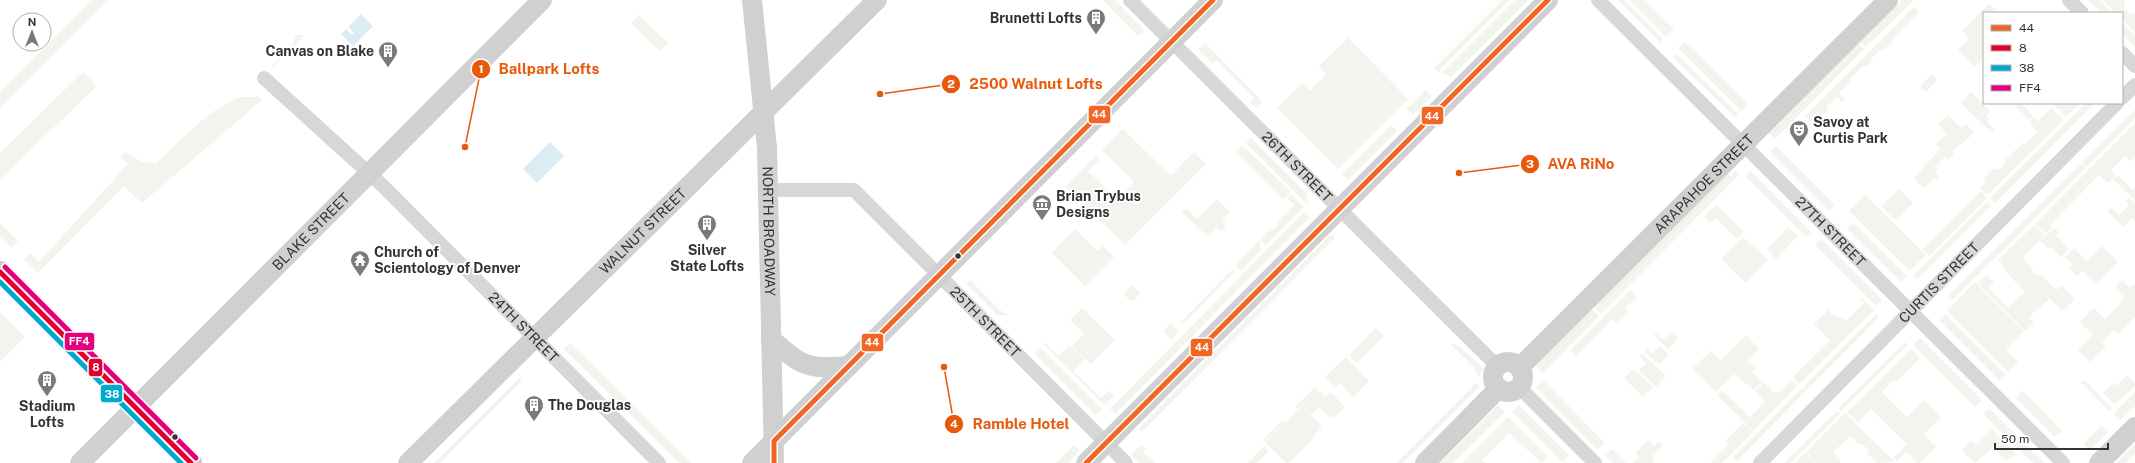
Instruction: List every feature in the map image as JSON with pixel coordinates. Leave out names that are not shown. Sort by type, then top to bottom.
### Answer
[{"type":"main road","points":[[0,272],[191,463]]},
{"type":"street","name":"BLAKE STREET","points":[[80,463],[542,0]]},
{"type":"street","name":"NORTH BROADWAY","points":[[752,0],[764,113],[768,190],[774,463]]},
{"type":"street","name":"WALNUT STREET","points":[[408,463],[698,175],[764,113],[877,0]]},
{"type":"street","name":"26TH STREET","points":[[1130,0],[1498,367]]},
{"type":"street","points":[[752,463],[1213,0]]},
{"type":"street","points":[[1086,463],[1548,0]]},
{"type":"street","name":"27TH STREET","points":[[1598,0],[2063,463]]},
{"type":"street","name":"ARAPAHOE STREET","points":[[1519,377],[1744,145],[1888,0]]},
{"type":"street","points":[[2069,0],[2081,12]]},
{"type":"street","points":[[2123,54],[2135,66]]},
{"type":"street","name":"24TH STREET","points":[[264,78],[369,173],[659,463]]},
{"type":"street","points":[[2123,97],[2135,85]]},
{"type":"street","name":"CURTIS STREET","points":[[1760,463],[2117,104]]},
{"type":"street","name":"25TH STREET","points":[[768,190],[854,190],[1126,463]]},
{"type":"street","points":[[771,339],[796,360],[807,366],[825,368],[849,366]]},
{"type":"street","points":[[1519,377],[1508,392],[1499,388],[1496,384],[1494,375],[1498,367],[1507,363],[1516,365],[1519,377],[1595,463]]},
{"type":"street","points":[[1425,463],[1499,388]]},
{"type":"street","points":[[2099,463],[2135,427]]},
{"type":"shaded area","points":[[91,0],[107,0],[0,108],[0,93],[40,52],[52,52],[52,40]]},
{"type":"shaded area","points":[[1103,0],[1115,0],[1144,30],[1138,36]]},
{"type":"shaded area","points":[[1502,0],[1510,0],[1438,72],[1434,68]]},
{"type":"shaded area","points":[[1515,0],[1528,0],[1451,77],[1442,73]]},
{"type":"shaded area","points":[[1618,0],[1624,0],[1663,39],[1660,42]]},
{"type":"shaded area","points":[[1629,0],[1645,0],[1674,29],[1666,37]]},
{"type":"shaded area","points":[[1902,0],[1914,0],[1866,47],[1860,42]]},
{"type":"shaded area","points":[[2088,0],[2099,0],[2111,12],[2100,12]]},
{"type":"shaded area","points":[[2103,0],[2125,0],[2124,8],[2130,14],[2135,14],[2135,32],[2123,20],[2123,12],[2115,12]]},
{"type":"shaded area","points":[[1989,4],[1997,12],[1983,12],[1983,59],[1975,67],[1958,50],[1969,38],[1962,31]]},
{"type":"shaded area","points":[[1914,7],[1919,12],[1893,38],[1894,39],[1883,51],[1881,49],[1870,60],[1872,61],[1866,67],[1864,65],[1850,79],[1852,81],[1839,93],[1845,100],[1842,102],[1837,97],[1826,107],[1828,110],[1818,120],[1819,122],[1815,126],[1805,116]]},
{"type":"shaded area","points":[[361,14],[373,26],[353,46],[341,34],[346,29],[352,35],[354,33],[348,27]]},
{"type":"shaded area","points":[[639,15],[668,43],[660,51],[631,23]]},
{"type":"shaded area","points":[[2123,24],[2135,36],[2135,47],[2123,35]]},
{"type":"shaded area","points":[[295,35],[305,35],[272,67],[272,65],[294,43]]},
{"type":"shaded area","points":[[1348,38],[1408,99],[1338,169],[1277,108],[1302,83],[1310,91],[1326,74],[1319,66]]},
{"type":"shaded area","points":[[1685,42],[1748,104],[1741,111],[1678,48]]},
{"type":"shaded area","points":[[1205,43],[1263,102],[1256,108],[1251,102],[1254,98],[1217,60],[1213,64],[1198,49]]},
{"type":"shaded area","points":[[1858,43],[1864,49],[1775,139],[1769,133]]},
{"type":"shaded area","points":[[1676,54],[1738,114],[1735,117],[1673,57]]},
{"type":"shaded area","points":[[83,72],[97,86],[0,179],[0,153]]},
{"type":"shaded area","points":[[1932,74],[1937,80],[1926,92],[1920,86]]},
{"type":"shaded area","points":[[1425,90],[1432,96],[1413,115],[1407,109]]},
{"type":"shaded area","points":[[1971,92],[1990,111],[1986,115],[1989,119],[1987,122],[1995,130],[1992,133],[1961,103]]},
{"type":"shaded area","points":[[241,97],[260,97],[262,100],[142,203],[124,186],[38,273],[24,259],[30,253],[39,262],[128,164],[121,157],[125,152],[140,161],[156,164],[185,135],[206,117],[229,102]]},
{"type":"shaded area","points":[[2014,104],[2022,104],[2033,116],[2029,120]]},
{"type":"shaded area","points":[[2053,104],[2079,104],[2066,117]]},
{"type":"shaded area","points":[[2085,104],[2094,104],[1995,203],[1990,198]]},
{"type":"shaded area","points":[[2051,108],[2064,120],[1987,195],[1980,188],[1986,182],[1983,179],[1994,169],[1999,169],[2005,164],[2006,159],[2037,132],[2030,122],[2035,117],[2038,121]]},
{"type":"shaded area","points":[[2135,110],[2135,118],[2086,167],[2082,163]]},
{"type":"shaded area","points":[[1948,115],[1961,128],[1966,124],[1974,133],[1952,152],[1954,154],[1948,160],[1945,157],[1935,166],[1938,169],[1935,173],[1940,178],[1937,180],[1935,178],[1923,188],[1914,178],[1940,149],[1936,144],[1947,134],[1938,124]]},
{"type":"shaded area","points":[[2135,123],[2135,156],[2130,161],[2125,156],[2111,170],[2115,175],[2108,183],[2099,175],[2050,225],[2052,227],[2046,234],[2035,224]]},
{"type":"shaded area","points":[[1391,125],[1397,131],[1348,180],[1342,174]]},
{"type":"shaded area","points":[[1123,129],[1171,176],[1194,152],[1206,164],[1125,245],[1065,187],[1096,155],[1100,159],[1088,171],[1117,199],[1134,182],[1102,150]]},
{"type":"shaded area","points":[[1251,138],[1308,195],[1306,198],[1309,202],[1307,204],[1246,143]]},
{"type":"shaded area","points":[[550,142],[564,156],[537,183],[523,169]]},
{"type":"shaded area","points":[[1242,145],[1291,192],[1283,200],[1235,152]]},
{"type":"shaded area","points":[[1776,146],[1835,205],[1829,211],[1770,152]]},
{"type":"shaded area","points":[[2081,164],[2085,168],[1953,300],[1948,296]]},
{"type":"shaded area","points":[[1735,171],[1739,175],[1601,314],[1594,307],[1727,173],[1730,176]]},
{"type":"shaded area","points":[[1751,171],[1811,232],[1806,237],[1745,176]]},
{"type":"shaded area","points":[[2118,175],[2132,190],[2135,188],[2135,201],[2113,179]]},
{"type":"shaded area","points":[[1899,189],[1913,203],[1895,220],[1881,206]]},
{"type":"shaded area","points":[[1981,191],[1987,198],[1929,256],[1922,250]]},
{"type":"shaded area","points":[[1291,194],[1304,207],[1266,245],[1260,239],[1271,228],[1273,230],[1279,224],[1277,222],[1294,205],[1287,198]]},
{"type":"shaded area","points":[[1865,195],[1926,255],[1910,271],[1849,211]]},
{"type":"shaded area","points":[[2129,198],[2135,203],[2135,221],[2132,218],[2123,227],[2107,211],[2112,207],[2119,215],[2129,205],[2125,201]]},
{"type":"shaded area","points":[[1217,199],[1230,212],[1222,219],[1226,223],[1224,225],[1226,226],[1221,231],[1216,227],[1207,236],[1182,212],[1186,208],[1197,219]]},
{"type":"shaded area","points":[[1987,202],[1991,206],[1917,280],[1913,276]]},
{"type":"shaded area","points":[[1716,205],[1744,232],[1737,239],[1716,218],[1710,223],[1704,217]]},
{"type":"shaded area","points":[[1304,212],[1310,217],[1115,414],[1110,409]]},
{"type":"shaded area","points":[[0,223],[18,241],[11,248],[0,237]]},
{"type":"shaded area","points":[[1853,223],[1907,276],[1901,282],[1847,229]]},
{"type":"shaded area","points":[[2034,225],[2045,235],[2023,257],[2036,275],[2042,276],[2056,290],[2062,286],[2075,299],[2062,311],[2033,282],[2049,299],[2029,317],[2034,323],[2026,331],[1978,283],[1987,275],[1994,282],[1988,288],[2008,308],[2025,292],[2005,271],[2006,269],[1998,260]]},
{"type":"shaded area","points":[[1788,227],[1798,236],[1776,259],[1767,249]]},
{"type":"shaded area","points":[[2054,228],[2059,232],[2056,235],[2069,249],[2061,257],[2051,247],[2048,249],[2040,241]]},
{"type":"shaded area","points":[[1075,229],[1097,251],[1103,246],[1114,257],[1085,286],[1052,253]]},
{"type":"shaded area","points":[[1331,234],[1335,238],[1143,431],[1137,430]]},
{"type":"shaded area","points":[[1743,237],[1768,260],[1746,283],[1721,259]]},
{"type":"shaded area","points":[[1821,239],[1882,300],[1876,306],[1815,245]]},
{"type":"shaded area","points":[[1259,240],[1262,242],[1259,245],[1262,249],[1241,271],[1235,265]]},
{"type":"shaded area","points":[[2102,246],[2118,262],[2095,284],[2082,271],[2077,276],[2069,268],[2073,265],[2065,257],[2074,248],[2087,261]]},
{"type":"shaded area","points":[[1232,270],[1235,272],[1182,325],[1180,323]]},
{"type":"shaded area","points":[[970,280],[1000,310],[1008,315],[997,315],[967,284]]},
{"type":"shaded area","points":[[2122,280],[2130,288],[2135,284],[2135,317],[2118,334],[2114,330],[2102,343],[2106,347],[2090,362],[2078,350],[2093,335],[2080,322],[2094,308],[2105,319],[2125,298],[2115,288]]},
{"type":"shaded area","points":[[1975,282],[2024,331],[2006,349],[2018,362],[2008,372],[1947,311]]},
{"type":"shaded area","points":[[1132,285],[1141,293],[1134,300],[1130,300],[1123,294]]},
{"type":"shaded area","points":[[1630,290],[1637,297],[1625,308],[1628,311],[1616,323],[1612,319],[1576,356],[1570,350]]},
{"type":"shaded area","points":[[1861,297],[1874,310],[1799,384],[1793,377],[1830,341],[1814,324],[1828,310],[1834,316],[1835,315],[1839,318],[1841,317],[1846,321],[1864,303],[1860,298]]},
{"type":"shaded area","points":[[1082,308],[1115,340],[1091,364],[1072,346],[1084,334],[1070,320]]},
{"type":"shaded area","points":[[1592,309],[1599,316],[1543,373],[1535,365]]},
{"type":"shaded area","points":[[0,312],[25,337],[0,362]]},
{"type":"shaded area","points":[[1876,314],[1879,317],[1807,390],[1804,386]]},
{"type":"shaded area","points":[[1945,314],[2006,375],[2000,381],[1939,320]]},
{"type":"shaded area","points":[[1171,323],[1179,331],[1171,340],[1163,331]]},
{"type":"shaded area","points":[[1376,327],[1384,336],[1357,363],[1349,355]]},
{"type":"shaded area","points":[[1672,331],[1679,338],[1668,349],[1654,335],[1656,333],[1663,340]]},
{"type":"shaded area","points":[[1746,335],[1759,349],[1747,360],[1756,369],[1752,372],[1762,382],[1754,390],[1734,374],[1716,392],[1692,369],[1711,351],[1721,360]]},
{"type":"shaded area","points":[[1920,338],[1982,400],[1975,407],[1913,345]]},
{"type":"shaded area","points":[[1905,342],[1908,345],[1841,411],[1838,408]]},
{"type":"shaded area","points":[[570,343],[691,463],[679,463],[564,349]]},
{"type":"shaded area","points":[[1045,343],[1058,356],[1070,345],[1085,360],[1073,371],[1101,398],[1109,391],[1114,396],[1104,405],[1043,344]]},
{"type":"shaded area","points":[[1450,344],[1458,345],[1484,369],[1478,376],[1474,367]]},
{"type":"shaded area","points":[[1660,346],[1669,355],[1659,365],[1645,352],[1647,349],[1652,354]]},
{"type":"shaded area","points":[[1041,348],[1102,409],[1096,415],[1035,354]]},
{"type":"shaded area","points":[[1911,349],[1920,358],[1896,382],[1894,380],[1882,392],[1907,417],[1924,400],[1941,417],[1924,434],[1936,447],[1920,463],[1917,463],[1906,452],[1897,461],[1893,458],[1907,444],[1871,409],[1858,422],[1847,412]]},
{"type":"shaded area","points":[[1642,353],[1666,376],[1656,387],[1639,370],[1646,363],[1639,356]]},
{"type":"shaded area","points":[[1346,357],[1369,381],[1353,397],[1340,383],[1335,388],[1325,377]]},
{"type":"shaded area","points":[[1634,369],[1653,387],[1643,397],[1624,378]]},
{"type":"shaded area","points":[[2127,375],[2135,383],[2135,386],[2115,405],[2103,393],[2113,383],[2117,386]]},
{"type":"shaded area","points":[[519,378],[522,381],[440,463],[434,463]]},
{"type":"shaded area","points":[[1543,380],[1605,443],[1598,450],[1536,387]]},
{"type":"shaded area","points":[[1791,380],[1797,386],[1753,431],[1717,395],[1722,390],[1750,417],[1765,402],[1755,391],[1764,382],[1774,393],[1778,393]]},
{"type":"shaded area","points":[[2085,381],[2112,408],[2109,411],[2081,382]]},
{"type":"shaded area","points":[[1476,383],[1480,386],[1403,463],[1396,463]]},
{"type":"shaded area","points":[[1315,387],[1325,397],[1331,392],[1345,407],[1334,418],[1331,415],[1329,417],[1319,407],[1311,415],[1302,405],[1297,409],[1295,407]]},
{"type":"shaded area","points":[[1803,387],[1806,391],[1737,461],[1733,457]]},
{"type":"shaded area","points":[[2022,390],[2063,432],[2054,436],[2016,398]]},
{"type":"shaded area","points":[[2135,392],[2135,406],[2120,421],[2113,414]]},
{"type":"shaded area","points":[[1498,405],[1505,412],[1453,463],[1440,463]]},
{"type":"shaded area","points":[[1519,405],[1569,455],[1562,462],[1512,412]]},
{"type":"shaded area","points":[[1302,406],[1322,427],[1313,436],[1314,438],[1289,463],[1286,463],[1265,442]]},
{"type":"shaded area","points":[[1989,408],[2044,463],[2033,463],[1983,414]]},
{"type":"shaded area","points":[[1837,411],[1840,414],[1790,463],[1784,463]]},
{"type":"shaded area","points":[[1845,413],[1895,462],[1877,463],[1867,453],[1868,449],[1862,444],[1858,444],[1850,436],[1833,452],[1840,459],[1840,463],[1817,463],[1806,452]]},
{"type":"shaded area","points":[[1508,417],[1548,457],[1542,463],[1509,433],[1482,460],[1485,463],[1462,463]]},
{"type":"shaded area","points":[[1283,420],[1285,422],[1265,441],[1263,440]]},
{"type":"shaded area","points":[[1743,423],[1753,432],[1722,463],[1712,463],[1711,462],[1728,445],[1725,441]]},
{"type":"shaded area","points":[[2101,426],[2108,432],[2090,450],[2083,444]]},
{"type":"shaded area","points":[[1992,429],[2017,455],[2006,460],[1993,447],[1975,463],[1962,450],[1971,441],[1976,445]]},
{"type":"shaded area","points":[[1649,440],[1654,446],[1659,441],[1663,446],[1653,456],[1655,459],[1652,463],[1633,463],[1639,457],[1635,453]]},
{"type":"shaded area","points":[[2135,444],[2135,454],[2126,463],[2116,463]]},
{"type":"shaded area","points":[[1074,445],[1080,451],[1068,463],[1056,463]]},
{"type":"shaded area","points":[[1141,445],[1146,449],[1143,452],[1155,463],[1139,463],[1131,455]]},
{"type":"shaded area","points":[[1264,446],[1269,451],[1257,463],[1248,463]]},
{"type":"shaded area","points":[[1612,449],[1626,463],[1613,463],[1605,456]]},
{"type":"shaded area","points":[[1805,453],[1816,463],[1795,463]]},
{"type":"transit line","name":"44","points":[[774,463],[774,441],[1213,0]]},
{"type":"transit line","name":"44","points":[[1086,463],[1548,0]]},
{"type":"transit line","name":"FF4","points":[[5,267],[196,458]]},
{"type":"transit line","name":"8","points":[[0,272],[191,463]]},
{"type":"transit line","name":"38","points":[[0,282],[181,463]]},
{"type":"place","name":"Brunetti Lofts","points":[[1096,35]]},
{"type":"place","name":"Canvas on Blake","points":[[388,68]]},
{"type":"place","name":"2500 Walnut Lofts","points":[[880,94]]},
{"type":"place","name":"Ballpark Lofts","points":[[465,147]]},
{"type":"place","name":"Savoy at Curtis Park","points":[[1799,147]]},
{"type":"place","name":"AVA RiNo","points":[[1459,173]]},
{"type":"place","name":"Brian Trybus Designs","points":[[1042,221]]},
{"type":"place","name":"Silver State Lofts","points":[[707,241]]},
{"type":"place","name":"Church of Scientology of Denver","points":[[360,277]]},
{"type":"place","name":"Ramble Hotel","points":[[944,367]]},
{"type":"place","name":"Stadium Lofts","points":[[47,397]]},
{"type":"place","name":"The Douglas","points":[[534,422]]}]
